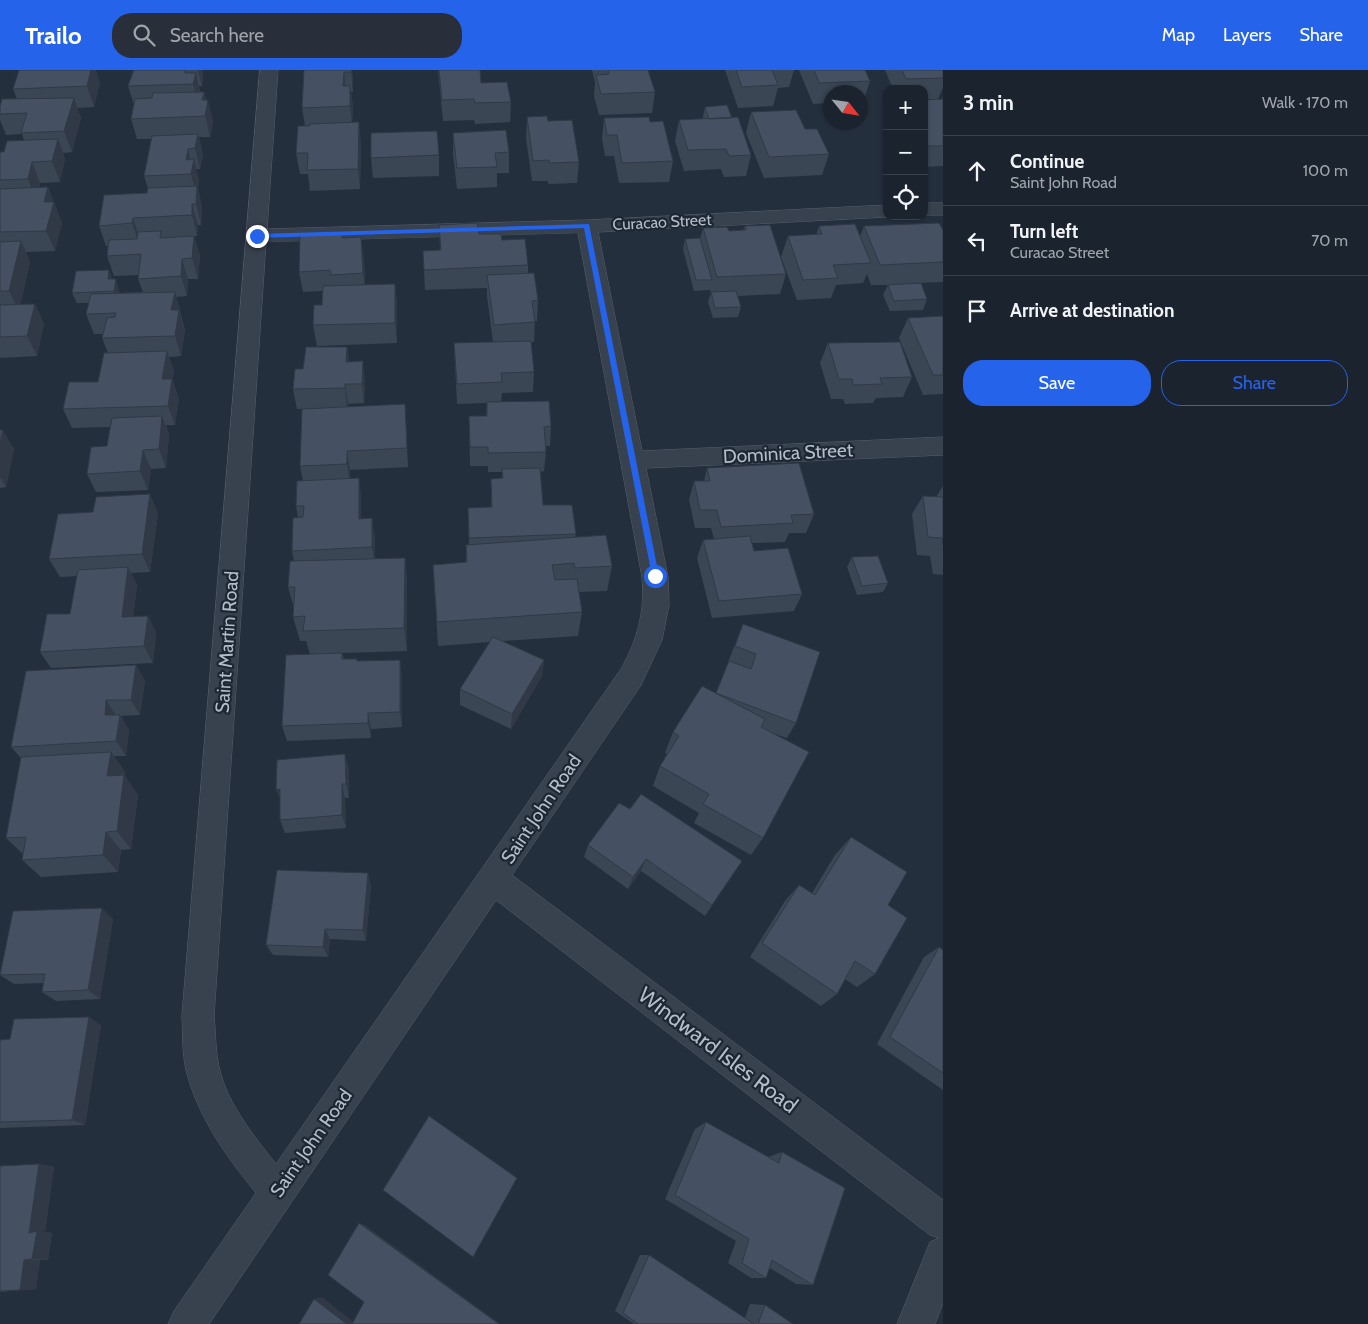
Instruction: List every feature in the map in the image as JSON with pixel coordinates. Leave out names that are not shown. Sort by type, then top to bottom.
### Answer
[{"type":"street","name":"Saint Martin Road","points":[[269,70],[198,1016],[202,1068],[214,1104],[245,1153],[277,1192]]},
{"type":"street","points":[[928,210],[943,209]]},
{"type":"street","name":"Curacao Street","points":[[257,236],[587,226],[883,211]]},
{"type":"street","name":"Saint John Road","points":[[188,1324],[631,677],[653,636],[656,612],[655,576],[587,226]]},
{"type":"street","name":"Dominica Street","points":[[633,460],[943,446]]},
{"type":"street","name":"Windward Isles Road","points":[[493,879],[943,1222]]},
{"type":"street","points":[[916,1324],[943,1255]]},
{"type":"building","points":[[19,70],[91,70],[87,86],[13,89]]},
{"type":"building","points":[[134,70],[185,70],[185,73],[196,73],[193,84],[128,86]]},
{"type":"building","points":[[304,70],[351,70],[351,72],[344,72],[343,86],[350,86],[350,106],[302,108]]},
{"type":"building","points":[[439,70],[480,70],[481,83],[507,82],[511,102],[475,103],[474,99],[442,100]]},
{"type":"building","points":[[608,70],[648,70],[655,92],[601,94],[596,75],[609,74]]},
{"type":"building","points":[[736,70],[772,70],[778,85],[742,87]]},
{"type":"building","points":[[814,70],[865,70],[870,81],[819,83]]},
{"type":"building","points":[[902,70],[943,70],[943,78],[906,79]]},
{"type":"building","points":[[204,92],[202,100],[208,100],[205,116],[131,119],[135,99],[152,98],[153,93]]},
{"type":"building","points":[[74,98],[64,131],[21,133],[27,113],[0,114],[2,99]]},
{"type":"building","points":[[943,99],[943,146],[928,146],[928,100]]},
{"type":"building","points":[[727,105],[732,118],[709,119],[705,107]]},
{"type":"building","points":[[796,110],[805,129],[817,129],[829,154],[769,157],[751,112]]},
{"type":"building","points":[[547,116],[548,121],[572,120],[579,162],[550,163],[549,160],[533,161],[527,117]]},
{"type":"building","points":[[649,117],[650,122],[663,121],[673,161],[622,163],[617,135],[607,135],[604,118]]},
{"type":"building","points":[[738,117],[751,155],[729,156],[726,149],[688,150],[679,120]]},
{"type":"building","points":[[359,122],[358,169],[307,170],[308,153],[296,153],[298,126]]},
{"type":"building","points":[[506,130],[509,152],[495,153],[497,167],[457,168],[453,133]]},
{"type":"building","points":[[437,131],[439,155],[371,158],[371,133]]},
{"type":"building","points":[[198,134],[195,148],[188,149],[186,160],[194,159],[191,174],[144,176],[152,136]]},
{"type":"building","points":[[58,139],[52,161],[32,162],[28,179],[0,180],[0,152],[4,152],[7,141]]},
{"type":"building","points":[[197,186],[196,204],[192,204],[192,215],[133,218],[132,223],[99,226],[104,195],[147,193],[148,188]]},
{"type":"building","points":[[48,187],[44,202],[54,202],[46,231],[0,232],[0,189]]},
{"type":"building","points":[[477,223],[479,234],[501,234],[502,240],[525,239],[528,265],[424,270],[423,251],[441,250],[439,225]]},
{"type":"building","points":[[939,223],[943,230],[943,262],[880,265],[864,226]]},
{"type":"building","points":[[855,224],[871,263],[833,265],[838,278],[803,280],[788,236],[822,234],[819,226]]},
{"type":"building","points":[[770,225],[786,274],[717,277],[703,228],[727,227],[729,231],[746,230],[745,226]]},
{"type":"building","points":[[161,231],[160,238],[194,236],[192,258],[182,259],[181,276],[138,279],[141,254],[107,256],[109,240],[137,239],[138,232]]},
{"type":"building","points":[[343,232],[342,238],[361,237],[363,273],[331,275],[330,270],[299,272],[300,234]]},
{"type":"building","points":[[700,238],[712,280],[696,280],[685,239]]},
{"type":"building","points":[[21,241],[9,291],[0,291],[0,242]]},
{"type":"building","points":[[109,270],[108,279],[116,279],[114,291],[72,293],[76,271]]},
{"type":"building","points":[[534,273],[538,300],[532,301],[535,322],[494,325],[487,275]]},
{"type":"building","points":[[921,283],[927,299],[894,301],[888,285]]},
{"type":"building","points":[[395,284],[395,323],[313,325],[314,305],[322,305],[323,286]]},
{"type":"building","points":[[736,291],[741,307],[715,308],[711,292]]},
{"type":"building","points":[[175,292],[171,310],[179,310],[175,336],[102,338],[107,318],[115,317],[116,313],[86,314],[91,294]]},
{"type":"building","points":[[35,304],[27,336],[0,337],[0,305]]},
{"type":"building","points":[[943,316],[943,375],[933,375],[908,318]]},
{"type":"building","points":[[531,341],[534,372],[501,373],[502,382],[457,384],[454,343]]},
{"type":"building","points":[[900,342],[912,377],[880,378],[882,384],[853,385],[852,379],[839,379],[828,343]]},
{"type":"building","points":[[306,347],[347,347],[346,362],[363,361],[362,384],[345,384],[345,388],[293,389],[295,369],[303,369]]},
{"type":"building","points":[[167,351],[162,379],[172,379],[168,406],[63,409],[69,382],[98,382],[104,353]]},
{"type":"building","points":[[549,401],[551,426],[544,427],[546,452],[488,453],[488,447],[470,447],[469,416],[487,416],[487,402]]},
{"type":"building","points":[[405,404],[407,448],[347,451],[347,464],[300,466],[302,409]]},
{"type":"building","points":[[162,416],[159,449],[143,450],[140,471],[87,474],[91,447],[107,446],[112,418]]},
{"type":"building","points":[[0,430],[3,430],[0,445]]},
{"type":"building","points":[[799,463],[814,514],[791,515],[793,523],[721,527],[717,510],[700,510],[694,481],[710,481],[707,468]]},
{"type":"building","points":[[540,468],[543,505],[572,505],[576,534],[469,538],[468,508],[492,507],[491,479],[503,478],[502,469]]},
{"type":"building","points":[[359,478],[359,519],[372,518],[372,547],[292,551],[293,518],[303,517],[304,506],[296,506],[297,481]]},
{"type":"building","points":[[150,494],[142,554],[49,559],[58,514],[93,512],[96,497]]},
{"type":"building","points":[[923,496],[943,497],[943,545],[942,538],[928,537]]},
{"type":"building","points":[[606,535],[612,566],[575,568],[574,563],[552,565],[555,580],[577,579],[582,612],[437,622],[433,565],[467,562],[466,545]]},
{"type":"building","points":[[750,536],[754,551],[788,548],[802,594],[719,601],[703,540]]},
{"type":"building","points":[[878,556],[888,583],[862,586],[852,557]]},
{"type":"building","points":[[405,558],[404,628],[303,631],[305,616],[293,617],[295,587],[288,587],[290,561]]},
{"type":"building","points":[[128,567],[122,617],[148,616],[144,646],[40,652],[47,614],[70,614],[78,570]]},
{"type":"building","points":[[743,624],[820,652],[796,723],[716,693],[729,661],[751,669],[756,654],[735,646]]},
{"type":"building","points":[[493,637],[544,660],[512,714],[460,689]]},
{"type":"building","points":[[342,653],[342,659],[357,659],[357,661],[400,660],[400,712],[368,713],[368,723],[282,726],[286,655]]},
{"type":"building","points":[[136,665],[131,700],[106,700],[105,715],[120,715],[116,741],[11,747],[26,671]]},
{"type":"building","points":[[702,686],[765,719],[761,727],[809,752],[763,838],[703,804],[709,794],[660,766],[679,736],[673,732]]},
{"type":"building","points":[[111,752],[107,776],[124,775],[117,831],[106,832],[103,855],[22,860],[26,837],[6,838],[21,757]]},
{"type":"building","points":[[345,754],[346,784],[342,784],[342,815],[280,820],[280,789],[276,790],[277,760]]},
{"type":"building","points":[[641,794],[742,861],[712,905],[646,859],[633,877],[588,845],[619,803],[630,809]]},
{"type":"building","points":[[851,837],[907,872],[888,905],[907,918],[875,974],[855,961],[837,994],[762,943],[799,885],[815,895]]},
{"type":"building","points":[[277,870],[368,873],[363,930],[325,929],[323,947],[266,945]]},
{"type":"building","points":[[102,908],[88,990],[42,992],[45,974],[0,975],[13,911]]},
{"type":"building","points":[[939,947],[943,950],[943,1073],[890,1037]]},
{"type":"building","points":[[89,1017],[72,1120],[0,1122],[0,1040],[10,1039],[14,1019]]},
{"type":"building","points":[[429,1116],[517,1178],[473,1257],[383,1190]]},
{"type":"building","points":[[706,1122],[779,1163],[782,1152],[845,1188],[813,1285],[772,1260],[766,1278],[742,1263],[749,1239],[675,1195]]},
{"type":"building","points":[[39,1164],[29,1233],[37,1231],[32,1259],[24,1260],[20,1290],[0,1291],[0,1166]]},
{"type":"building","points":[[359,1223],[499,1324],[352,1324],[364,1302],[328,1275]]},
{"type":"building","points":[[649,1255],[754,1324],[638,1324],[623,1313]]},
{"type":"building","points":[[314,1299],[347,1324],[299,1324]]},
{"type":"building","points":[[765,1305],[793,1324],[758,1324]]},
{"type":"route","points":[[257,236],[587,226],[655,576]]}]
